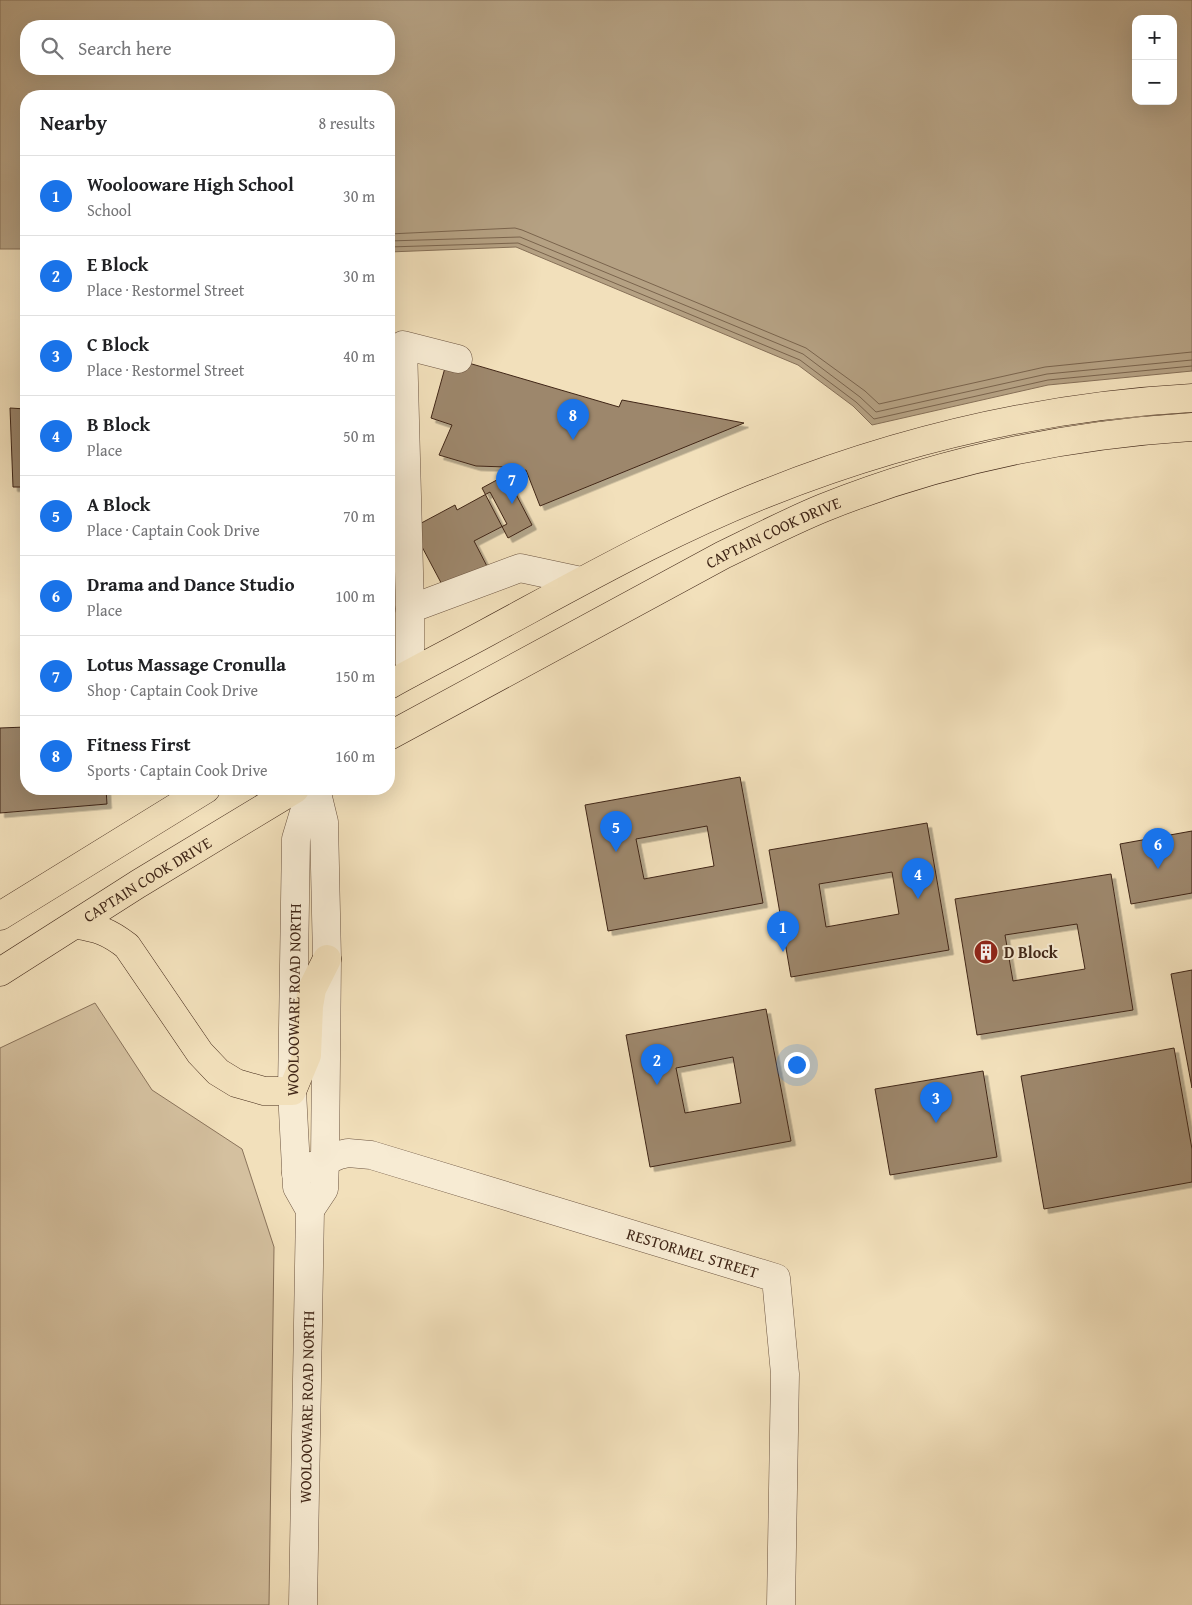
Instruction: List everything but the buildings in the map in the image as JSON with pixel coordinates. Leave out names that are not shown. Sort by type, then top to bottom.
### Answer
[{"type":"main road","points":[[399,679],[581,581],[668,537],[766,493],[852,462],[956,431],[1059,412],[1192,398]]},
{"type":"main road","name":"CAPTAIN COOK DRIVE","points":[[395,733],[723,555],[823,508],[936,470],[1036,446],[1120,433],[1192,427]]},
{"type":"main road","points":[[0,916],[196,795]]},
{"type":"main road","name":"CAPTAIN COOK DRIVE","points":[[0,972],[230,827],[285,795]]},
{"type":"main road","points":[[76,925],[105,931],[127,946],[200,1053],[218,1072],[236,1083],[264,1090],[292,1091],[306,1055],[312,989],[327,959]]},
{"type":"street","points":[[399,679],[410,610],[396,367],[403,345],[458,359]]},
{"type":"street","points":[[410,610],[520,568],[581,581]]},
{"type":"street","name":"WOOLOOWARE ROAD NORTH","points":[[303,1605],[310,1210],[297,1188],[292,1091],[296,839],[308,795]]},
{"type":"street","name":"WOOLOOWARE ROAD NORTH","points":[[310,1210],[324,1189],[325,1160],[327,959],[324,822],[317,795]]},
{"type":"street","name":"RESTORMEL STREET","points":[[296,1173],[325,1160],[348,1153],[371,1155],[776,1278],[786,1374],[781,1605]]},
{"type":"shaded area","points":[[95,1003],[152,1090],[242,1149],[274,1247],[269,1605],[0,1605],[0,1048]]},
{"type":"water","points":[[0,0],[1192,0],[1192,371],[1048,385],[872,425],[853,406],[798,365],[516,247],[395,252],[395,90],[20,90],[20,249],[0,249]]},
{"type":"place","name":"Fitness First","points":[[573,440]]},
{"type":"place","name":"Lotus Massage Cronulla","points":[[512,504]]},
{"type":"place","name":"A Block","points":[[616,852]]},
{"type":"place","name":"Drama and Dance Studio","points":[[1158,869]]},
{"type":"place","name":"B Block","points":[[918,899]]},
{"type":"place","name":"Woolooware High School","points":[[783,952]]},
{"type":"place","name":"D Block","points":[[986,952]]},
{"type":"place","name":"E Block","points":[[657,1085]]},
{"type":"place","name":"C Block","points":[[936,1123]]}]
